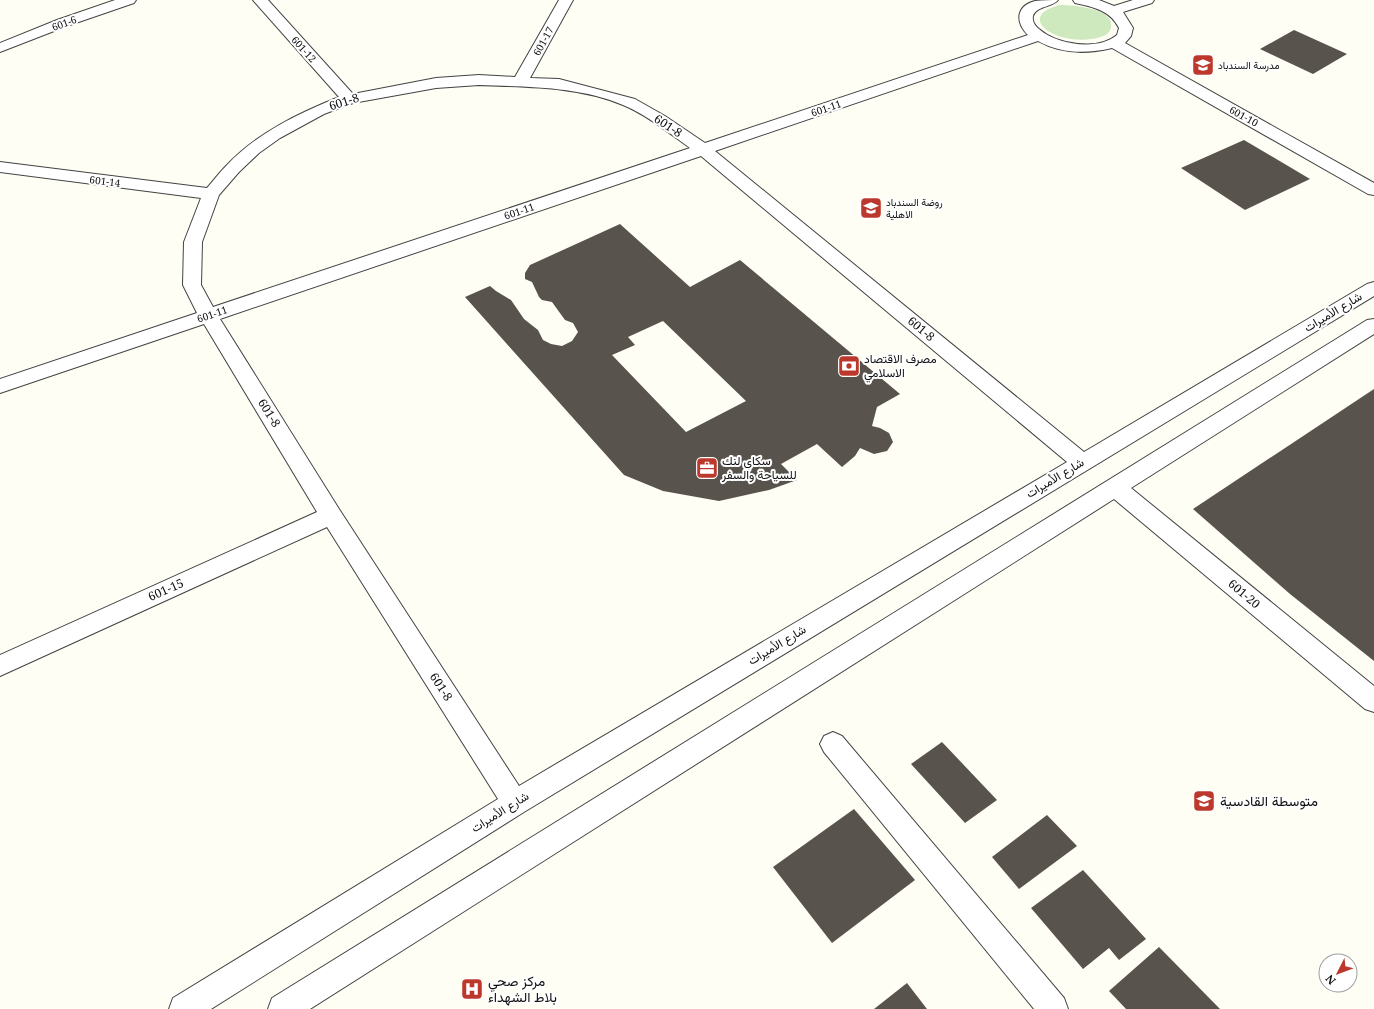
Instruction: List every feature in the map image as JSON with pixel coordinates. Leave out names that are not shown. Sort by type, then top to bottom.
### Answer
[{"type":"street","name":"601-6","points":[[0,48],[62,23],[129,0]]},
{"type":"street","name":"601-12","points":[[260,0],[349,98]]},
{"type":"street","name":"601-17","points":[[521,81],[566,0]]},
{"type":"street","points":[[1112,11],[1147,0]]},
{"type":"street","points":[[1040,1],[1031,7],[1025,18],[1031,30],[1039,36],[1056,44],[1077,48],[1097,48],[1114,43],[1124,37],[1126,28],[1122,19],[1112,11],[1089,1]]},
{"type":"street","name":"601-11","points":[[0,386],[1039,36]]},
{"type":"street","name":"601-10","points":[[1114,43],[1374,190]]},
{"type":"street","name":"601-8","points":[[515,803],[331,515],[208,315],[192,285],[193,242],[211,194],[233,168],[253,150],[274,135],[318,111],[349,98],[436,83],[478,80],[559,84],[629,102],[659,119],[703,149],[1082,462]]},
{"type":"street","name":"601-14","points":[[0,167],[211,194]]},
{"type":"street","name":"شارع الأميرات","points":[[184,1009],[515,803],[1374,288]]},
{"type":"street","points":[[283,1009],[1374,325]]},
{"type":"street","name":"601-20","points":[[1115,487],[1374,701]]},
{"type":"street","name":"601-15","points":[[0,666],[331,515]]},
{"type":"street","points":[[833,744],[1053,1009]]},
{"type":"green space","points":[[1060,5],[1083,7],[1100,12],[1107,16],[1111,21],[1111,28],[1107,34],[1092,39],[1082,40],[1058,36],[1044,28],[1040,19],[1041,15],[1045,11]]},
{"type":"building","points":[[1294,30],[1347,54],[1313,74],[1260,49]]},
{"type":"building","points":[[1244,140],[1310,179],[1245,210],[1181,168]]},
{"type":"building","points":[[620,224],[690,287],[740,260],[900,394],[877,407],[872,426],[889,433],[893,442],[887,451],[874,454],[860,448],[855,456],[842,467],[817,444],[781,464],[797,480],[769,490],[719,501],[663,491],[624,475],[465,297],[490,286],[511,300],[524,319],[538,330],[543,340],[551,344],[562,346],[572,341],[578,332],[573,323],[565,320],[552,302],[542,300],[532,282],[525,279],[525,273],[530,265]],"holes":[[[663,321],[746,401],[686,432],[612,355],[635,345],[628,337]]]},
{"type":"building","points":[[1374,389],[1374,661],[1290,594],[1193,509]]},
{"type":"building","points":[[942,742],[997,800],[965,823],[911,764]]},
{"type":"building","points":[[854,809],[915,880],[832,943],[773,867]]},
{"type":"building","points":[[1047,815],[1077,846],[1019,889],[992,857]]},
{"type":"building","points":[[1083,870],[1146,939],[1119,960],[1109,948],[1083,969],[1031,908]]},
{"type":"building","points":[[1159,947],[1220,1009],[1126,1009],[1109,991]]},
{"type":"building","points":[[907,983],[927,1009],[874,1009]]},
{"type":"place","name":"مدرسة السندباد","points":[[1203,65]]},
{"type":"place","name":"روضة السندباد الاهلية","points":[[871,208]]},
{"type":"place","name":"مصرف الاقتصاد الاسلامي","points":[[849,366]]},
{"type":"place","name":"سكاي لنك للسياحة والسفر","points":[[707,468]]},
{"type":"place","name":"متوسطة القادسية","points":[[1204,801]]},
{"type":"place","name":"مركز صحي بلاط الشهداء","points":[[472,989]]}]
